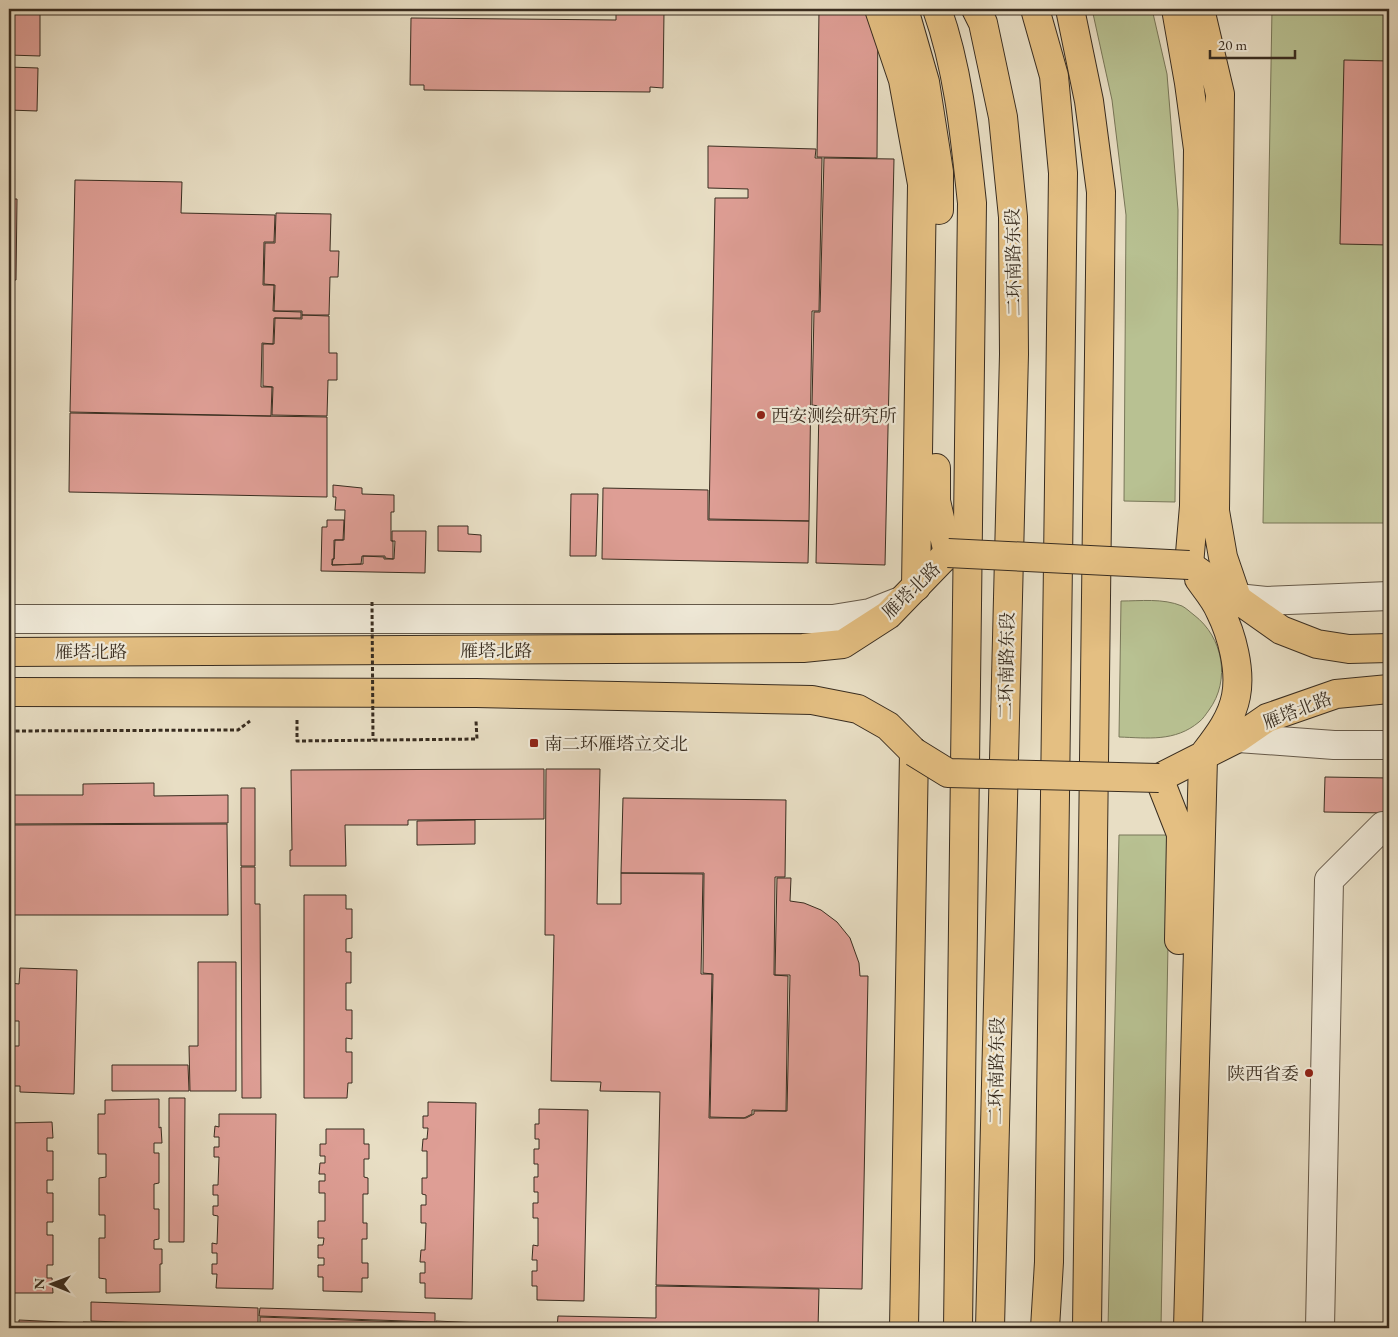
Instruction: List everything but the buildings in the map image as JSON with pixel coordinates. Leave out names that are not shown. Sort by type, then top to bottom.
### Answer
[{"type":"main road","points":[[879,9],[903,80],[922,184],[909,594]]},
{"type":"main road","points":[[904,9],[925,82],[939,172],[936,501],[948,553],[1189,565],[1281,630],[1318,644],[1349,648],[1389,648]]},
{"type":"main road","points":[[938,9],[956,79],[966,140],[972,203],[958,1328]]},
{"type":"main road","name":"二环南路东段","points":[[976,9],[983,23],[1003,117],[1013,217],[1014,354],[990,1328]]},
{"type":"main road","points":[[1035,9],[1054,76],[1063,173],[1049,1262],[1045,1328]]},
{"type":"main road","points":[[1070,9],[1074,19],[1089,101],[1101,192],[1087,1328]]},
{"type":"main road","points":[[1176,9],[1198,149],[1194,506],[1189,565],[1220,610],[1231,639],[1238,674],[1236,697],[1228,718],[1202,758],[1188,1328]]},
{"type":"main road","points":[[1200,9],[1220,94],[1215,511],[1223,557],[1237,598]]},
{"type":"main road","name":"雁塔北路","points":[[9,652],[803,648],[844,644],[888,615],[948,553]]},
{"type":"main road","name":"雁塔北路","points":[[1158,778],[1202,758],[1238,738],[1267,718],[1336,694],[1389,689]]},
{"type":"main road","points":[[9,692],[476,693],[812,700],[858,708],[888,726],[914,752],[948,773],[1158,778],[1181,834],[1172,1328]]},
{"type":"main road","points":[[904,1328],[914,752]]},
{"type":"street","points":[[9,618],[832,619],[870,613],[909,594]]},
{"type":"street","points":[[1237,598],[1266,601],[1389,596]]},
{"type":"street","points":[[1238,738],[1334,745],[1389,745]]},
{"type":"street","points":[[1320,1328],[1328,880],[1383,826],[1389,826]]},
{"type":"path","points":[[372,602],[373,740]]},
{"type":"path","points":[[9,731],[238,730],[252,720]]},
{"type":"path","points":[[297,740],[476,739]]},
{"type":"green space","points":[[1092,9],[1152,9],[1167,74],[1178,210],[1175,502],[1124,501],[1126,215],[1112,100]]},
{"type":"green space","points":[[1272,9],[1389,9],[1389,523],[1263,523]]},
{"type":"green space","points":[[1144,600],[1175,603],[1194,615],[1212,635],[1221,660],[1220,686],[1216,698],[1200,721],[1180,733],[1161,737],[1119,737],[1121,601]]},
{"type":"green space","points":[[1119,835],[1170,835],[1161,1328],[1108,1328]]},
{"type":"place","name":"西安测绘研究所","points":[[761,415]]},
{"type":"place","name":"南二环雁塔立交北","points":[[534,743]]},
{"type":"place","name":"陕西省委","points":[[1309,1073]]}]
